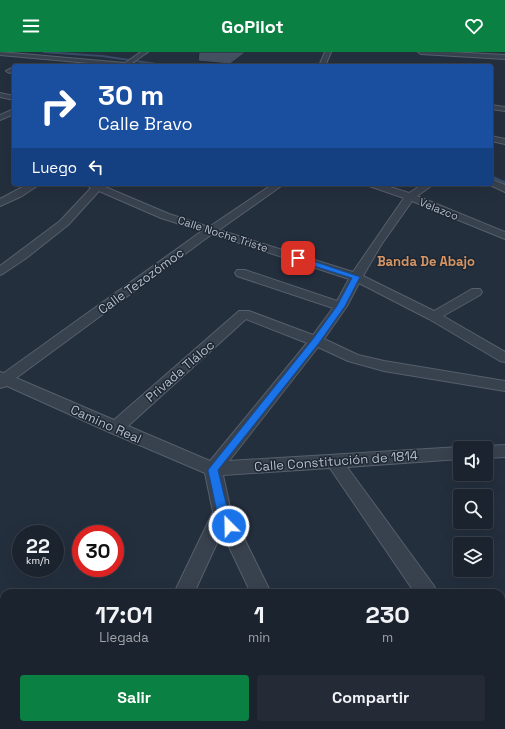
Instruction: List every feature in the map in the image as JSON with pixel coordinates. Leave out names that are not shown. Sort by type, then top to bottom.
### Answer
[{"type":"street","points":[[129,63],[145,52]]},
{"type":"street","points":[[323,64],[328,52]]},
{"type":"street","points":[[421,52],[451,55],[505,57]]},
{"type":"street","points":[[0,53],[39,58],[103,61],[111,64]]},
{"type":"street","points":[[103,61],[109,54]]},
{"type":"street","points":[[27,63],[39,58]]},
{"type":"street","points":[[122,64],[133,64]]},
{"type":"street","points":[[0,95],[12,98]]},
{"type":"street","points":[[493,107],[505,109]]},
{"type":"street","points":[[0,118],[12,112]]},
{"type":"street","points":[[493,139],[505,142]]},
{"type":"street","points":[[493,183],[505,189]]},
{"type":"street","points":[[0,203],[19,194],[31,186]]},
{"type":"street","points":[[0,271],[21,257],[64,223],[95,186]]},
{"type":"street","name":"Calle Noche Triste","points":[[97,186],[106,192],[165,216],[356,277],[434,316],[505,358]]},
{"type":"street","name":"Calle Tezozómoc","points":[[2,380],[211,230],[276,186]]},
{"type":"street","name":"Velazco","points":[[378,186],[410,197],[505,236]]},
{"type":"street","points":[[259,589],[222,512],[213,470],[316,341],[341,306],[356,277],[376,245],[410,197],[425,186]]},
{"type":"street","points":[[241,273],[341,306]]},
{"type":"street","points":[[434,316],[476,292]]},
{"type":"street","name":"Privada Tláloc","points":[[115,428],[244,314],[316,341]]},
{"type":"street","points":[[316,341],[353,358],[368,362],[505,386]]},
{"type":"street","name":"Camino Real","points":[[2,380],[213,470]]},
{"type":"street","points":[[493,452],[505,451]]},
{"type":"street","name":"Calle Constitución de 1814","points":[[213,470],[453,454]]},
{"type":"street","points":[[334,461],[424,589]]},
{"type":"street","points":[[186,589],[222,512]]},
{"type":"building","points":[[199,52],[246,52],[230,64],[198,61]]},
{"type":"waterway","points":[[44,52],[102,56],[156,64]]},
{"type":"waterway","points":[[493,177],[505,183]]},
{"type":"district","name":"Banda De Abajo","points":[[426,261]]},
{"type":"route","points":[[229,526],[222,512],[213,470],[316,341],[341,306],[356,277],[298,258]]}]
